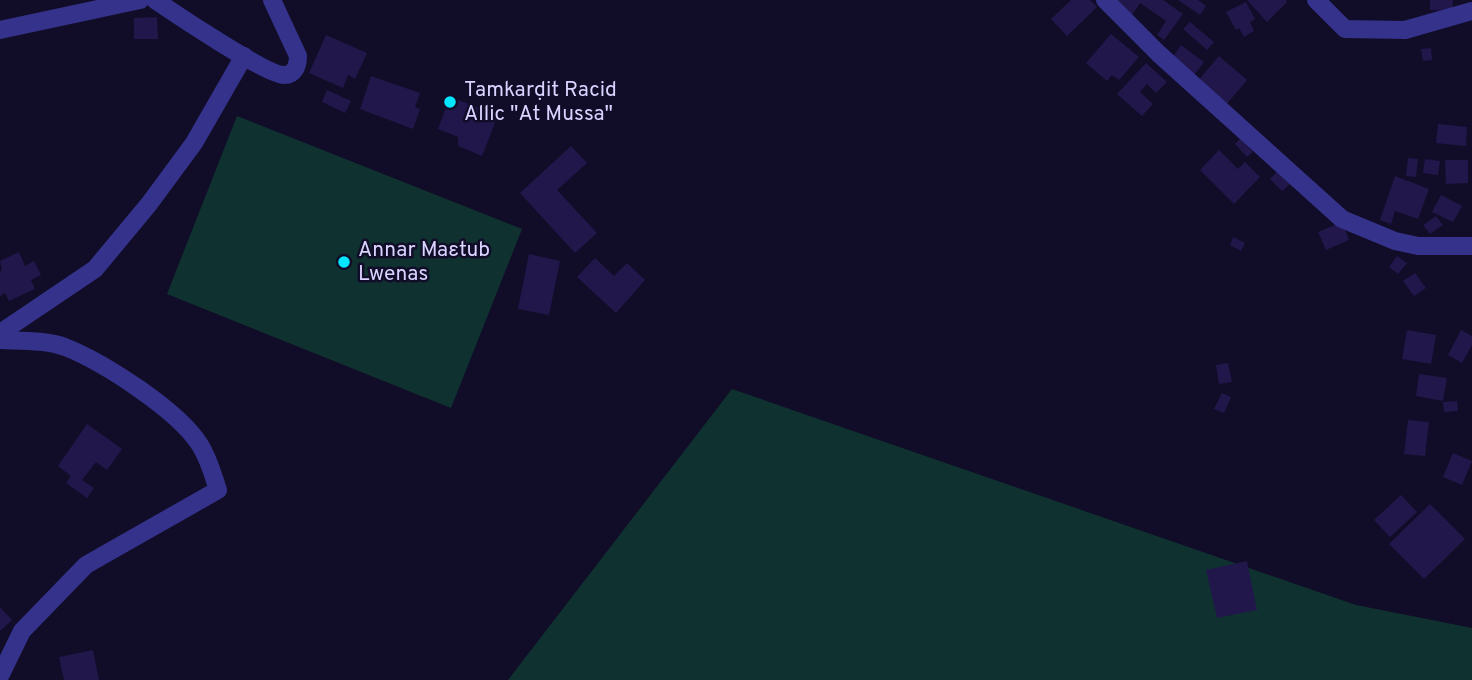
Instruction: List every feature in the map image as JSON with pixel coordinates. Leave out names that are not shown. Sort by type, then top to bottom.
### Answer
[{"type":"street","points":[[0,30],[141,0]]},
{"type":"street","points":[[155,0],[244,56],[285,76],[294,72],[298,56],[272,0]]},
{"type":"street","points":[[1105,0],[1159,54],[1342,219],[1395,241],[1418,246],[1472,246]]},
{"type":"street","points":[[1316,0],[1345,29],[1405,30],[1472,11]]},
{"type":"street","points":[[0,333],[95,269],[194,144],[244,56]]},
{"type":"street","points":[[0,340],[63,346],[119,376],[165,408],[199,444],[218,490],[86,565],[22,631],[0,676]]},
{"type":"green space","name":"Annar Maɛtub Lwenas","points":[[237,116],[522,229],[451,408],[167,294]]},
{"type":"green space","points":[[732,389],[1356,605],[1472,628],[1472,680],[508,680]]},
{"type":"building","points":[[1071,0],[1090,0],[1097,7],[1067,36],[1051,19]]},
{"type":"building","points":[[1116,0],[1163,0],[1183,14],[1164,40],[1157,35],[1166,21],[1140,3],[1131,17]]},
{"type":"building","points":[[1178,0],[1198,0],[1206,6],[1200,15]]},
{"type":"building","points":[[1247,0],[1286,0],[1287,2],[1267,22]]},
{"type":"building","points":[[1430,0],[1453,0],[1452,11],[1430,10]]},
{"type":"building","points":[[1246,2],[1255,19],[1250,22],[1254,31],[1244,37],[1239,28],[1236,30],[1226,12]]},
{"type":"building","points":[[157,17],[158,39],[134,39],[134,18]]},
{"type":"building","points":[[1190,22],[1214,42],[1207,50],[1183,29]]},
{"type":"building","points":[[1111,34],[1139,57],[1119,80],[1112,75],[1107,81],[1086,63]]},
{"type":"building","points":[[326,35],[367,53],[355,79],[348,75],[343,88],[309,73]]},
{"type":"building","points":[[1181,45],[1204,62],[1194,75],[1172,58]]},
{"type":"building","points":[[1431,48],[1432,60],[1423,61],[1421,49]]},
{"type":"building","points":[[1219,56],[1247,80],[1225,106],[1197,82]]},
{"type":"building","points":[[1146,63],[1167,82],[1156,93],[1147,84],[1140,92],[1153,104],[1142,116],[1117,94]]},
{"type":"building","points":[[371,76],[420,93],[415,107],[420,109],[413,129],[360,109]]},
{"type":"building","points":[[327,90],[351,101],[345,113],[322,102]]},
{"type":"building","points":[[450,97],[498,115],[482,156],[458,146],[458,137],[438,129]]},
{"type":"building","points":[[1438,124],[1467,127],[1466,146],[1436,143]]},
{"type":"building","points":[[1240,139],[1253,152],[1247,157],[1235,144]]},
{"type":"building","points":[[571,146],[587,163],[557,190],[597,233],[575,253],[520,193]]},
{"type":"building","points":[[1219,150],[1238,169],[1245,162],[1260,177],[1234,204],[1200,170]]},
{"type":"building","points":[[1408,158],[1418,159],[1416,177],[1406,176]]},
{"type":"building","points":[[1425,159],[1440,161],[1438,175],[1423,173]]},
{"type":"building","points":[[1445,160],[1468,160],[1468,183],[1446,184]]},
{"type":"building","points":[[1278,171],[1290,184],[1282,191],[1270,179]]},
{"type":"building","points":[[1395,176],[1429,189],[1418,219],[1395,211],[1391,224],[1380,220]]},
{"type":"building","points":[[1441,195],[1462,206],[1453,222],[1432,212]]},
{"type":"building","points":[[1436,216],[1443,225],[1430,234],[1423,225]]},
{"type":"building","points":[[1342,222],[1349,240],[1326,250],[1318,232]]},
{"type":"building","points":[[1233,237],[1245,243],[1241,251],[1230,245]]},
{"type":"building","points":[[19,252],[25,266],[34,261],[41,275],[31,280],[35,289],[9,301],[5,293],[0,296],[0,261]]},
{"type":"building","points":[[529,254],[560,261],[549,315],[518,309]]},
{"type":"building","points":[[1397,256],[1407,263],[1398,274],[1389,267]]},
{"type":"building","points":[[595,258],[614,276],[627,263],[645,280],[616,313],[577,277]]},
{"type":"building","points":[[1415,273],[1426,288],[1414,296],[1403,281]]},
{"type":"building","points":[[1407,330],[1436,335],[1431,364],[1402,359]]},
{"type":"building","points":[[1461,330],[1472,336],[1472,345],[1462,363],[1448,355]]},
{"type":"building","points":[[1228,363],[1232,382],[1219,384],[1216,365]]},
{"type":"building","points":[[1419,374],[1447,378],[1443,401],[1416,396]]},
{"type":"building","points":[[1222,393],[1231,397],[1224,413],[1214,409]]},
{"type":"building","points":[[1457,401],[1458,411],[1444,412],[1443,402]]},
{"type":"building","points":[[1408,420],[1429,422],[1425,456],[1404,454]]},
{"type":"building","points":[[87,424],[122,449],[107,470],[96,462],[82,480],[94,488],[87,498],[66,483],[71,476],[58,466]]},
{"type":"building","points":[[1453,453],[1472,461],[1462,485],[1443,477]]},
{"type":"building","points":[[1401,495],[1417,512],[1390,537],[1374,520]]},
{"type":"building","points":[[1430,504],[1465,539],[1424,579],[1389,544]]},
{"type":"building","points":[[1247,561],[1257,610],[1217,618],[1206,570]]},
{"type":"building","points":[[0,607],[12,620],[0,631]]},
{"type":"building","points":[[93,650],[99,680],[64,680],[59,657]]},
{"type":"place","name":"Tamkarḍit Racid Allic \"At Mussa\"","points":[[450,102]]},
{"type":"place","name":"Annar Maɛtub Lwenas","points":[[344,262]]}]
